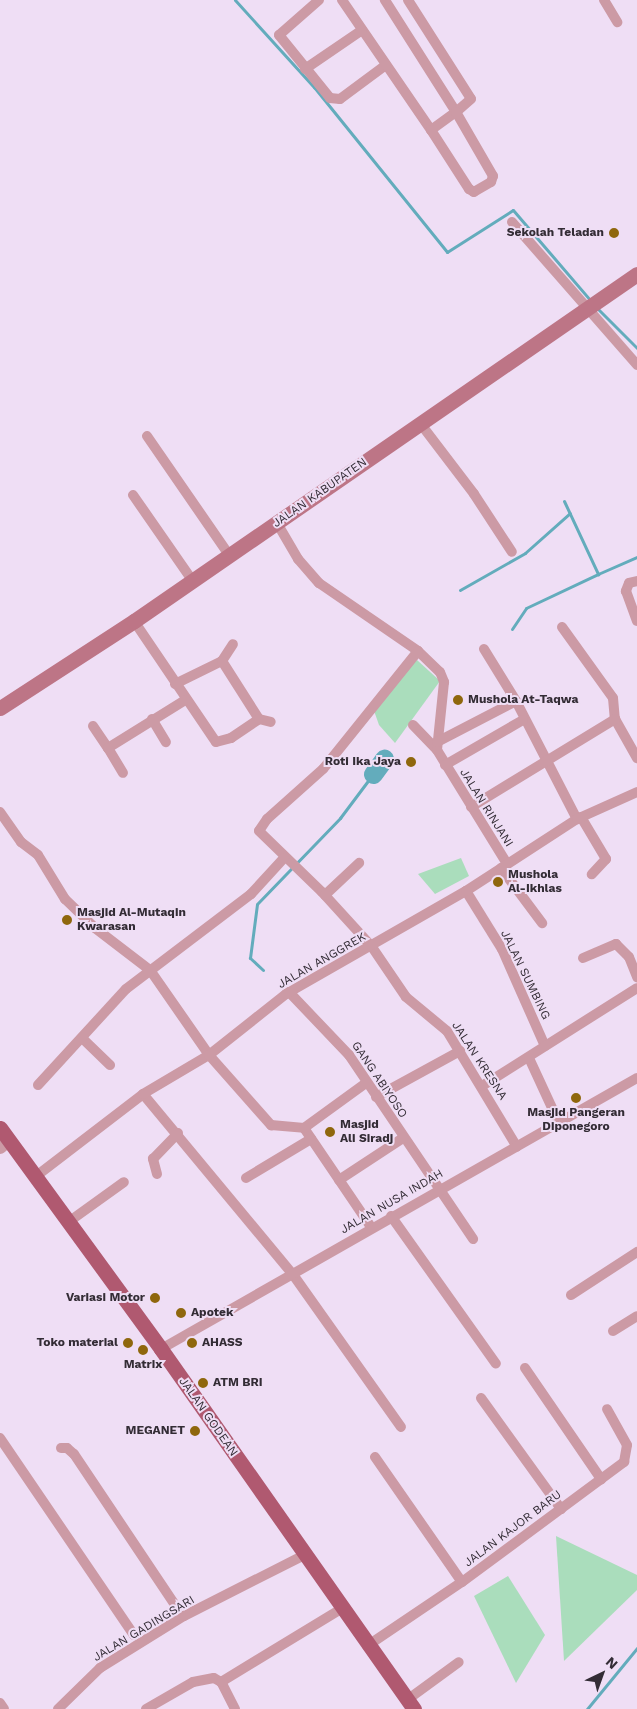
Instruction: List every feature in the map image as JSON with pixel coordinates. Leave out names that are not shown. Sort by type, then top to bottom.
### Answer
[{"type":"main road","name":"JALAN KABUPATEN","points":[[0,708],[134,621],[637,274]]},
{"type":"main road","name":"JALAN GODEAN","points":[[3,1138],[35,1177],[161,1349],[341,1609],[411,1705]]},
{"type":"street","points":[[319,0],[279,35],[305,69],[333,100],[345,96],[386,65]]},
{"type":"street","points":[[342,0],[469,189],[474,192],[491,182],[493,176],[456,112],[385,0]]},
{"type":"street","points":[[408,0],[471,99],[431,130]]},
{"type":"street","points":[[604,0],[616,22]]},
{"type":"street","points":[[305,69],[362,30]]},
{"type":"street","points":[[512,222],[591,306],[637,366]]},
{"type":"street","points":[[420,423],[474,494],[512,552]]},
{"type":"street","points":[[147,436],[229,555]]},
{"type":"street","points":[[133,495],[192,580]]},
{"type":"street","points":[[277,523],[298,559],[319,583],[418,651],[442,675],[437,746]]},
{"type":"street","points":[[637,581],[629,584],[626,591],[637,620]]},
{"type":"street","points":[[134,621],[184,700],[216,742],[231,738],[259,719]]},
{"type":"street","points":[[562,627],[613,698],[615,719],[637,758]]},
{"type":"street","points":[[175,684],[222,661],[233,644]]},
{"type":"street","points":[[484,649],[516,701],[523,720],[545,761],[606,859],[592,874]]},
{"type":"street","name":"JALAN KRESNA","points":[[418,651],[323,768],[261,826],[261,836],[325,894],[372,946],[406,997],[440,1024],[460,1051],[517,1146]]},
{"type":"street","points":[[222,661],[259,719],[271,722]]},
{"type":"street","points":[[108,748],[184,700]]},
{"type":"street","points":[[437,746],[516,701]]},
{"type":"street","points":[[152,719],[166,742]]},
{"type":"street","points":[[471,808],[615,719]]},
{"type":"street","name":"JALAN RINJANI","points":[[445,765],[523,720]]},
{"type":"street","name":"JALAN RINJANI","points":[[413,725],[437,746],[445,765],[504,866],[542,923]]},
{"type":"street","points":[[93,726],[123,773]]},
{"type":"street","name":"JALAN ANGGREK","points":[[35,1177],[143,1094],[209,1055],[286,995],[466,891],[579,818],[637,792]]},
{"type":"street","points":[[0,814],[21,842],[38,855],[65,899],[96,928],[150,970],[209,1055],[271,1125],[304,1128],[366,1083]]},
{"type":"street","points":[[38,1085],[108,1007],[150,970],[251,894],[288,861]]},
{"type":"street","points":[[325,894],[359,863]]},
{"type":"street","name":"JALAN SUMBING","points":[[466,891],[502,950],[545,1046]]},
{"type":"street","points":[[583,958],[616,944],[629,957],[637,976]]},
{"type":"street","points":[[482,1086],[637,988]]},
{"type":"street","name":"GANG ABIYOSO","points":[[286,995],[338,1043],[473,1239]]},
{"type":"street","points":[[82,1038],[110,1065]]},
{"type":"street","points":[[376,1096],[460,1051]]},
{"type":"street","points":[[529,1058],[559,1123]]},
{"type":"street","name":"JALAN NUSA INDAH","points":[[161,1349],[294,1276],[371,1227],[637,1078]]},
{"type":"street","points":[[143,1094],[178,1133],[294,1276],[401,1427]]},
{"type":"street","points":[[304,1128],[371,1227]]},
{"type":"street","points":[[157,1174],[153,1159],[178,1133]]},
{"type":"street","points":[[339,1180],[403,1138]]},
{"type":"street","points":[[246,1178],[311,1139]]},
{"type":"street","points":[[68,1222],[124,1182]]},
{"type":"street","points":[[391,1216],[496,1364]]},
{"type":"street","points":[[571,1295],[637,1252]]},
{"type":"street","points":[[613,1331],[636,1318]]},
{"type":"street","points":[[525,1368],[601,1479]]},
{"type":"street","points":[[481,1398],[560,1509]]},
{"type":"street","name":"JALAN KAJOR BARU","points":[[367,1646],[462,1582],[624,1462],[627,1454],[627,1445],[607,1409]]},
{"type":"street","points":[[0,1438],[134,1635]]},
{"type":"street","points":[[61,1448],[74,1454],[177,1608]]},
{"type":"street","points":[[375,1456],[462,1582]]},
{"type":"street","name":"JALAN GADINGSARI","points":[[58,1709],[100,1668],[184,1616],[304,1555]]},
{"type":"street","points":[[221,1682],[341,1609]]},
{"type":"street","points":[[411,1705],[459,1662]]},
{"type":"street","points":[[146,1709],[193,1682],[214,1678],[221,1682],[235,1709]]},
{"type":"street","points":[[0,1703],[4,1709]]},
{"type":"green space","points":[[417,660],[440,681],[395,743],[379,725],[372,705]]},
{"type":"green space","points":[[461,858],[469,876],[435,894],[418,874]]},
{"type":"green space","points":[[556,1536],[637,1575],[637,1590],[564,1661]]},
{"type":"green space","points":[[508,1576],[545,1635],[516,1683],[474,1596]]},
{"type":"waterway","points":[[235,0],[314,87],[447,252],[513,210],[591,301]]},
{"type":"waterway","points":[[597,308],[637,348]]},
{"type":"waterway","points":[[564,501],[598,574],[637,557]]},
{"type":"waterway","points":[[460,590],[525,553],[570,513]]},
{"type":"waterway","points":[[512,629],[526,608],[598,574]]},
{"type":"waterway","points":[[373,774],[384,759]]},
{"type":"waterway","points":[[263,970],[250,958],[257,904],[340,818],[373,774]]},
{"type":"waterway","points":[[587,1709],[637,1648]]},
{"type":"place","name":"Sekolah Teladan","points":[[614,233]]},
{"type":"place","name":"Mushola At-Taqwa","points":[[458,700]]},
{"type":"place","name":"Roti Ika Jaya","points":[[411,762]]},
{"type":"place","name":"Mushola Al-Ikhlas","points":[[498,882]]},
{"type":"place","name":"Masjid Al-Mutaqin Kwarasan","points":[[67,920]]},
{"type":"place","name":"Masjid Pangeran Diponegoro","points":[[576,1098]]},
{"type":"place","name":"Masjid Ali Siradj","points":[[330,1132]]},
{"type":"place","name":"Variasi Motor","points":[[155,1298]]},
{"type":"place","name":"Apotek","points":[[181,1313]]},
{"type":"place","name":"Toko material","points":[[128,1343]]},
{"type":"place","name":"AHASS","points":[[192,1343]]},
{"type":"place","name":"Matrix","points":[[143,1350]]},
{"type":"place","name":"ATM BRI","points":[[203,1383]]},
{"type":"place","name":"MEGANET","points":[[195,1431]]}]
